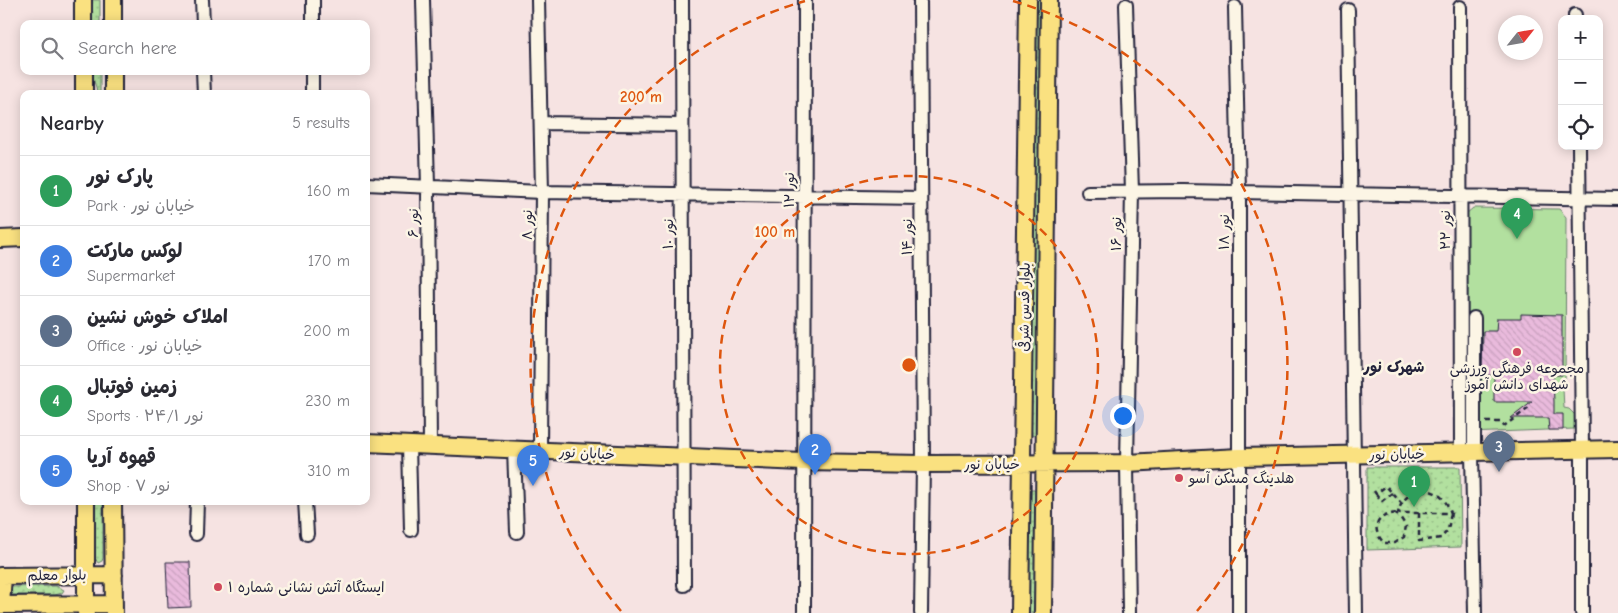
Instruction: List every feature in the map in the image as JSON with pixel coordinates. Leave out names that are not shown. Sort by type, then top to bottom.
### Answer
[{"type":"main road","points":[[83,0],[83,20]]},
{"type":"main road","points":[[112,0],[113,20]]},
{"type":"main road","name":"بلوار قدس شرقی","points":[[1020,613],[1028,0]]},
{"type":"main road","name":"بلوار قدس شرقی","points":[[1043,613],[1049,0]]},
{"type":"main road","points":[[84,75],[84,90]]},
{"type":"main road","points":[[113,75],[113,90]]},
{"type":"main road","points":[[0,239],[20,238]]},
{"type":"main road","name":"خیابان نور","points":[[370,443],[684,458],[923,464],[1127,463],[1239,457],[1618,449]]},
{"type":"main road","points":[[86,505],[86,608]]},
{"type":"main road","points":[[2,576],[1,605],[114,608],[113,505]]},
{"type":"main road","name":"بلوار معلم","points":[[2,576],[114,575]]},
{"type":"street","points":[[202,0],[203,20]]},
{"type":"street","name":"نور ۶","points":[[423,0],[428,186],[430,445]]},
{"type":"street","name":"نور ۸","points":[[538,0],[542,192],[540,450]]},
{"type":"street","points":[[313,4],[313,20]]},
{"type":"street","name":"نور ۱۲","points":[[804,613],[806,4]]},
{"type":"street","name":"نور ۱۰","points":[[682,5],[684,585]]},
{"type":"street","name":"نور ۱۴","points":[[920,5],[923,464],[921,613]]},
{"type":"street","name":"نور ۱۶","points":[[1126,5],[1132,191],[1127,463],[1129,613]]},
{"type":"street","name":"نور ۱۸","points":[[1235,6],[1239,193],[1239,613]]},
{"type":"street","name":"نور ۲۲","points":[[1460,7],[1460,196],[1469,452]]},
{"type":"street","points":[[1348,10],[1356,613]]},
{"type":"street","points":[[203,75],[204,90]]},
{"type":"street","points":[[312,75],[312,90]]},
{"type":"street","points":[[541,124],[682,125]]},
{"type":"street","points":[[1579,150],[1581,199],[1582,613]]},
{"type":"street","points":[[370,184],[542,192],[921,198]]},
{"type":"street","points":[[1088,192],[1183,191],[1618,199]]},
{"type":"street","points":[[1474,318],[1474,422],[1469,452],[1475,613]]},
{"type":"street","points":[[409,444],[411,530]]},
{"type":"street","points":[[514,449],[517,532]]},
{"type":"street","points":[[196,534],[197,505]]},
{"type":"street","points":[[305,505],[307,534]]},
{"type":"path","points":[[1474,422],[1500,422],[1504,426],[1529,408]]},
{"type":"path","points":[[1427,474],[1428,490]]},
{"type":"path","points":[[1392,493],[1382,501],[1375,493],[1386,486],[1401,503]]},
{"type":"path","points":[[1398,513],[1401,503],[1407,496],[1422,490],[1428,490],[1443,498],[1451,513],[1448,530],[1441,538],[1419,540],[1419,513]]},
{"type":"path","points":[[1394,513],[1400,517],[1406,526],[1404,537],[1395,543],[1384,543],[1377,534],[1376,529],[1380,519],[1384,516],[1394,513],[1451,513]]},
{"type":"green space","points":[[92,0],[100,0],[100,20],[92,20]]},
{"type":"green space","points":[[1033,0],[1041,0],[1037,432],[1033,436],[1030,432]]},
{"type":"green space","points":[[93,75],[100,75],[100,90],[96,90]]},
{"type":"green space","name":"مجموعه فرهنگی ورزشی شهدای دانش آموز","points":[[1473,208],[1559,209],[1566,217],[1565,386],[1563,389],[1564,408],[1569,409],[1575,415],[1574,429],[1468,433],[1466,214]]},
{"type":"green space","points":[[1367,467],[1460,467],[1461,547],[1367,550]]},
{"type":"green space","points":[[1031,489],[1037,491],[1037,613],[1028,613],[1029,495]]},
{"type":"green space","points":[[94,505],[103,505],[103,558],[98,563],[95,558]]},
{"type":"green space","points":[[56,586],[64,590],[62,593],[55,595],[9,595],[9,587]]},
{"type":"building","points":[[1521,314],[1562,315],[1562,375],[1553,375],[1554,414],[1563,414],[1563,430],[1549,430],[1548,418],[1511,418],[1532,402],[1494,402],[1494,375],[1482,375],[1483,331],[1496,331],[1497,318],[1521,318]]},
{"type":"building","points":[[166,562],[190,562],[191,607],[168,608]]},
{"type":"place","name":"زمین فوتبال","points":[[1517,239]]},
{"type":"place","name":"مجموعه فرهنگی ورزشی شهدای دانش آموز","points":[[1517,352]]},
{"type":"place","name":"املاک خوش نشین","points":[[1499,472]]},
{"type":"place","name":"لوکس مارکت","points":[[815,475]]},
{"type":"place","name":"هلدینگ مسکن آسو","points":[[1179,478]]},
{"type":"place","name":"قهوه آریا","points":[[533,486]]},
{"type":"place","name":"پارک نور","points":[[1414,507]]},
{"type":"place","name":"ایستگاه آتش نشانی شماره ۱","points":[[218,587]]},
{"type":"district","name":"شهرک نور","points":[[1394,367]]}]
